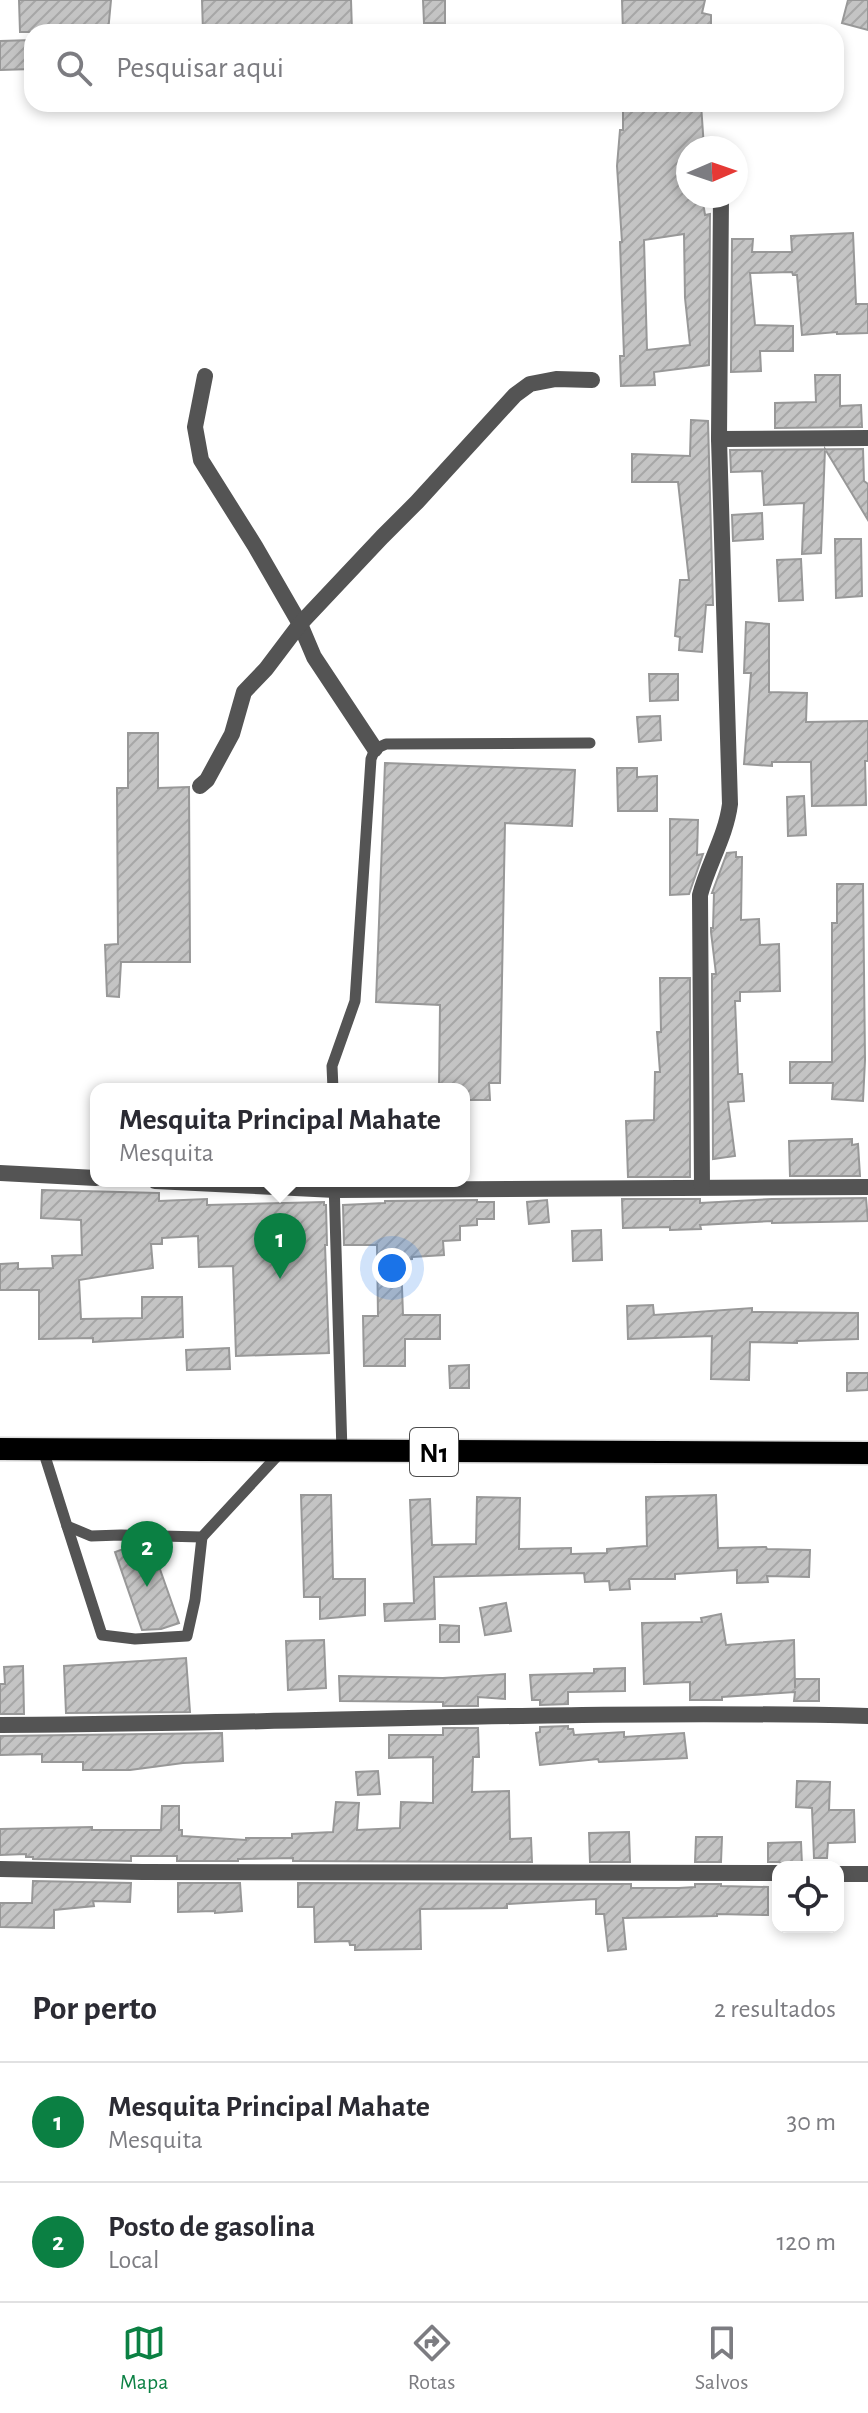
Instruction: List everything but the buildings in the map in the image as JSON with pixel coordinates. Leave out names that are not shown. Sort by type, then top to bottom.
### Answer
[{"type":"highway","name":"N1","points":[[0,1449],[868,1453]]},
{"type":"street","points":[[702,1187],[700,895],[706,871],[728,821],[730,804],[719,439],[721,208]]},
{"type":"street","points":[[205,376],[195,427],[201,460],[300,624],[314,657],[375,749]]},
{"type":"street","points":[[200,786],[207,780],[232,734],[244,692],[300,624],[515,395],[530,384],[556,379],[592,380]]},
{"type":"street","points":[[719,439],[868,438]]},
{"type":"street","points":[[0,1173],[90,1178]]},
{"type":"street","points":[[470,1186],[868,1187]]},
{"type":"street","points":[[0,1725],[484,1716],[868,1716]]},
{"type":"street","points":[[0,1869],[772,1873]]},
{"type":"street","points":[[844,1874],[868,1874]]},
{"type":"lane","points":[[333,1083],[332,1066],[355,1001],[371,759],[375,749],[386,744],[590,743]]},
{"type":"lane","points":[[334,1187],[342,1452]]},
{"type":"lane","points":[[43,1450],[102,1635],[135,1639],[187,1636],[195,1600],[202,1537],[280,1452]]},
{"type":"lane","points":[[67,1526],[91,1536],[202,1537]]},
{"type":"place","name":"Mesquita Principal Mahate","points":[[280,1279]]},
{"type":"place","name":"Posto de gasolina","points":[[147,1587]]}]
